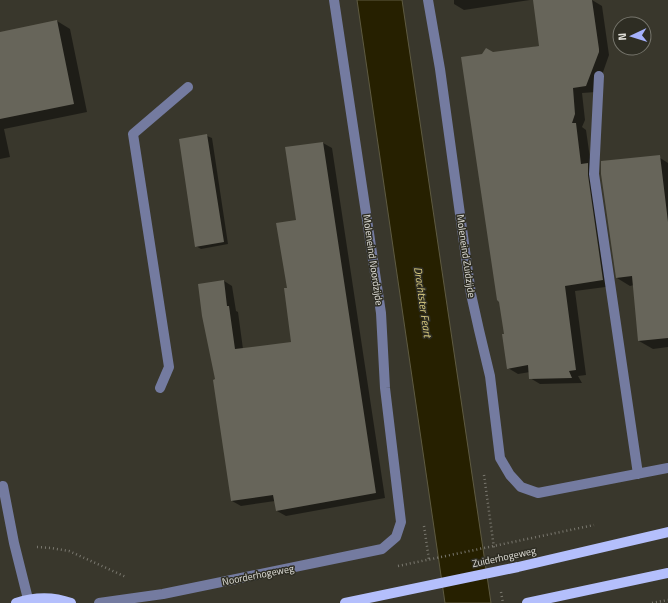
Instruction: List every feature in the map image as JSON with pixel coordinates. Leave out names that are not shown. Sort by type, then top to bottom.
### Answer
[{"type":"main road","name":"Zuiderhogeweg","points":[[345,603],[668,532]]},
{"type":"main road","points":[[527,603],[668,573]]},
{"type":"main road","points":[[16,603],[45,598],[62,600],[71,603]]},
{"type":"street","name":"Moleneind Noordzijde","points":[[334,0],[381,313],[385,388],[401,522]]},
{"type":"street","name":"Moleneind Zuidzijde","points":[[428,0],[440,69],[471,294],[490,376],[500,458],[510,475],[521,487],[538,493],[638,474]]},
{"type":"street","points":[[599,76],[594,174],[638,474],[668,468]]},
{"type":"street","points":[[160,388],[169,367],[133,134],[188,87]]},
{"type":"street","points":[[3,486],[14,542],[28,600]]},
{"type":"street","name":"Noorderhogeweg","points":[[98,603],[163,594],[382,549],[396,537],[401,522]]},
{"type":"path","points":[[483,470],[494,548]]},
{"type":"path","points":[[407,564],[599,524]]},
{"type":"path","points":[[500,587],[503,603]]},
{"type":"path","points":[[652,603],[668,600]]},
{"type":"water","name":"Drachtster Feart","points":[[357,0],[402,0],[491,603],[445,603]]},
{"type":"building","points":[[533,0],[592,0],[599,49],[586,86],[573,88],[575,114],[572,123],[576,123],[581,164],[588,163],[588,175],[603,280],[565,286],[576,370],[569,371],[572,378],[529,379],[528,365],[507,369],[502,334],[504,334],[499,302],[497,300],[461,57],[482,54],[486,48],[493,52],[539,46]]},
{"type":"building","points":[[57,20],[74,104],[0,119],[0,32]]},
{"type":"building","points":[[207,134],[224,242],[195,247],[179,139]]},
{"type":"building","points":[[323,142],[376,493],[276,511],[273,495],[231,501],[213,380],[215,379],[202,316],[198,284],[224,280],[235,349],[291,342],[284,288],[287,288],[276,223],[296,220],[285,147]]},
{"type":"building","points":[[660,155],[668,222],[668,338],[638,341],[632,276],[616,278],[601,174],[601,161]]}]
